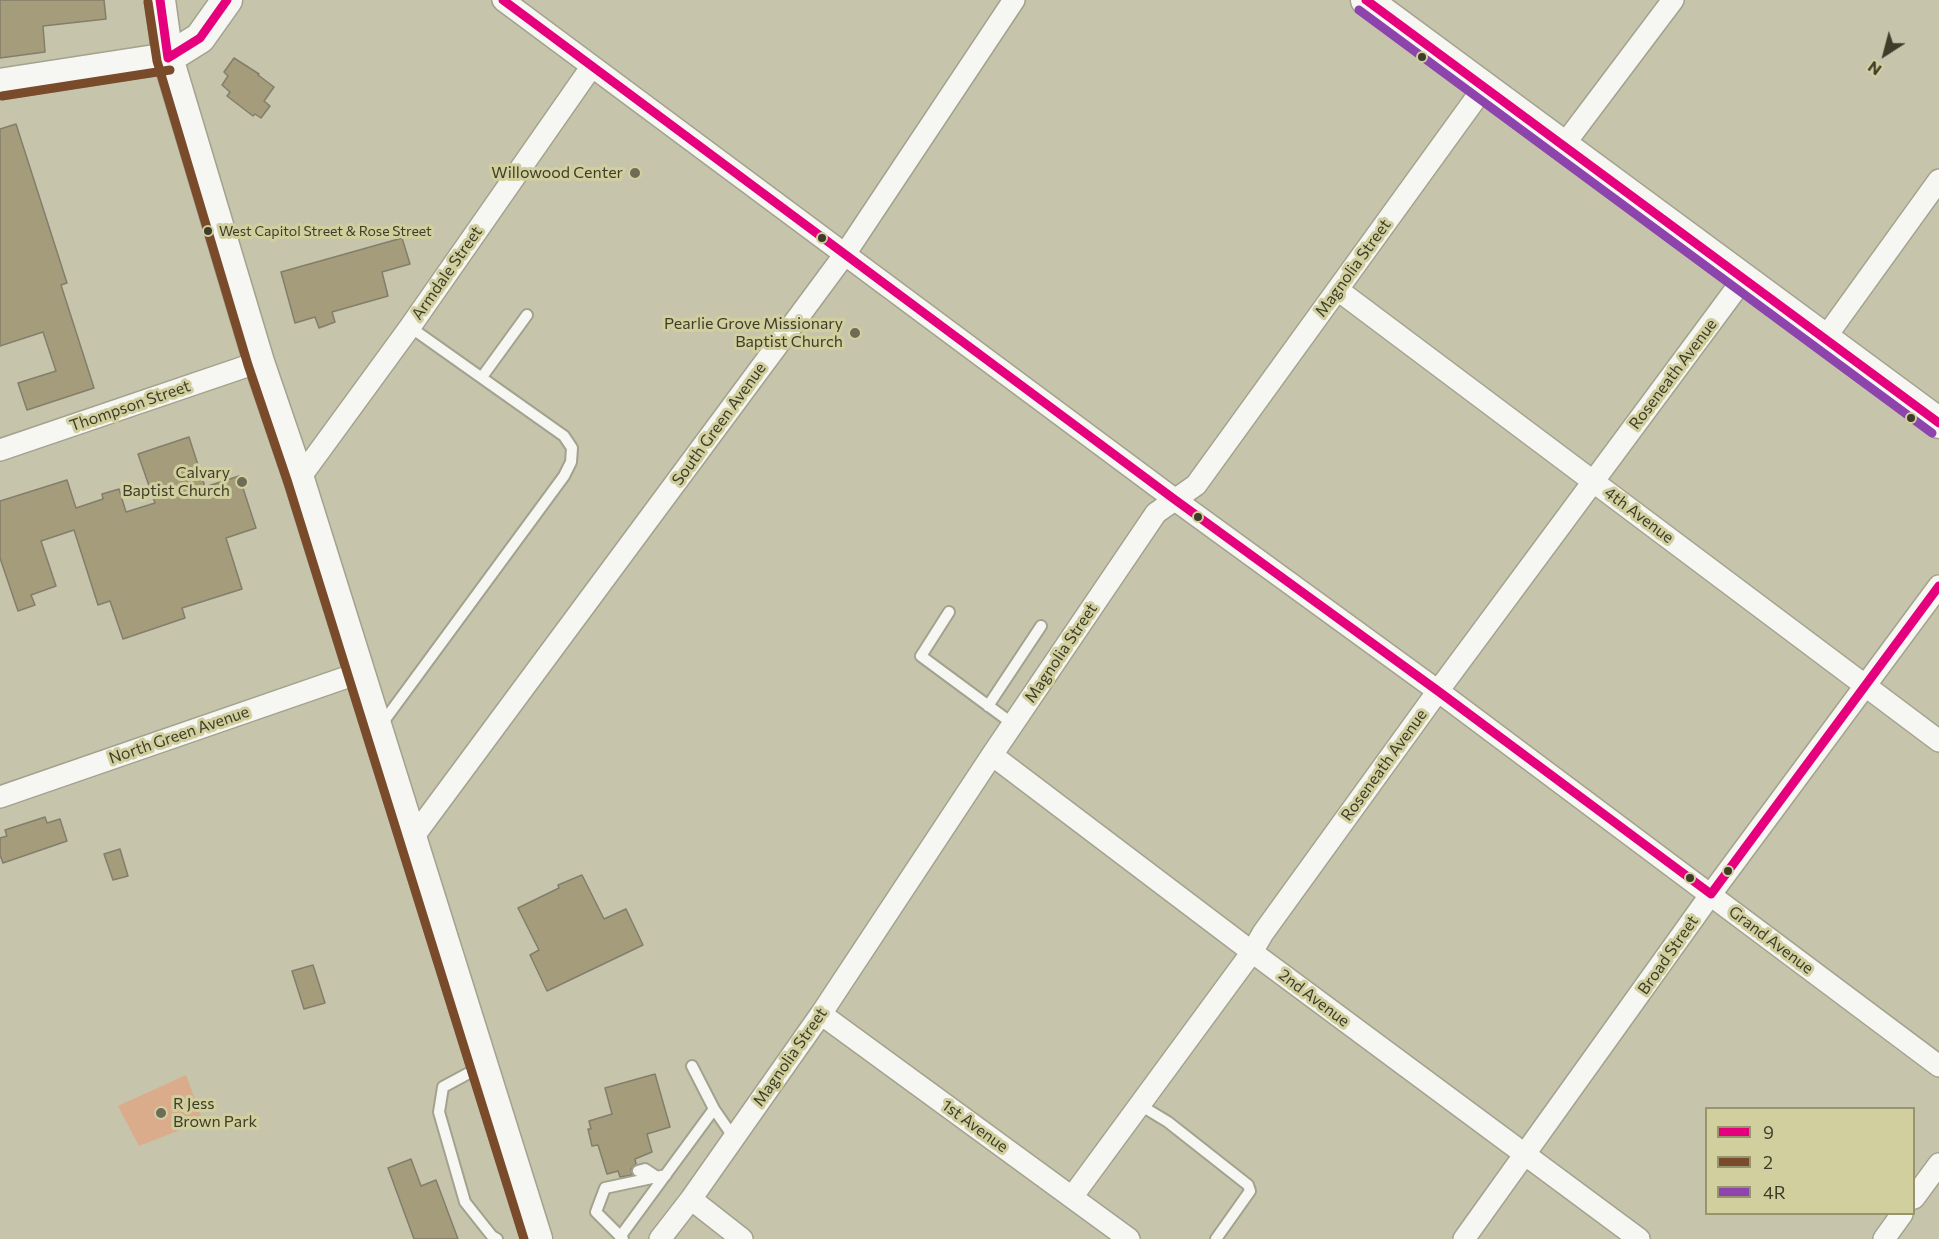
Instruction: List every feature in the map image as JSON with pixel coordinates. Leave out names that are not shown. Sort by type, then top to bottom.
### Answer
[{"type":"main road","points":[[160,0],[168,58],[260,362],[299,479],[537,1239]]},
{"type":"main road","points":[[0,84],[168,58],[200,38],[228,0]]},
{"type":"main road","points":[[1366,0],[1939,423]]},
{"type":"street","name":"Grand Avenue","points":[[503,0],[1174,499],[1438,691],[1939,1066]]},
{"type":"street","name":"South Green Avenue","points":[[411,840],[845,254],[1014,0]]},
{"type":"street","points":[[1563,146],[1673,0]]},
{"type":"street","name":"Armdale Street","points":[[299,479],[410,327],[592,66]]},
{"type":"street","name":"Magnolia Street","points":[[660,1239],[691,1199],[821,1014],[992,755],[1156,513],[1196,485],[1484,87]]},
{"type":"street","points":[[1825,338],[1939,180]]},
{"type":"street","name":"Roseneath Avenue","points":[[1072,1197],[1252,952],[1263,933],[1438,691],[1744,278]]},
{"type":"street","name":"4th Avenue","points":[[1338,290],[1939,741]]},
{"type":"street","name":"Thompson Street","points":[[0,450],[260,362]]},
{"type":"street","name":"Broad Street","points":[[1464,1239],[1711,894],[1939,586]]},
{"type":"street","name":"North Green Avenue","points":[[0,797],[359,673]]},
{"type":"street","name":"2nd Avenue","points":[[992,755],[1252,952],[1639,1239]]},
{"type":"street","name":"1st Avenue","points":[[821,1014],[1129,1239]]},
{"type":"street","points":[[1915,1197],[1939,1164]]},
{"type":"street","points":[[691,1199],[742,1239]]},
{"type":"street","points":[[1884,1239],[1901,1215]]},
{"type":"lane","points":[[482,377],[527,315]]},
{"type":"lane","points":[[377,730],[564,477],[571,462],[572,448],[564,436],[410,327]]},
{"type":"lane","points":[[948,612],[921,656],[1013,724]]},
{"type":"lane","points":[[988,706],[1041,626]]},
{"type":"lane","points":[[482,1065],[443,1087],[439,1112],[465,1202],[492,1236],[497,1239]]},
{"type":"lane","points":[[692,1066],[714,1108],[734,1138]]},
{"type":"lane","points":[[1140,1105],[1168,1122],[1248,1185],[1250,1191],[1216,1239]]},
{"type":"lane","points":[[662,1176],[606,1188],[596,1212],[621,1238],[662,1176],[714,1108]]},
{"type":"lane","points":[[638,1171],[645,1169],[662,1176]]},
{"type":"lane","points":[[612,1186],[616,1177],[620,1176]]},
{"type":"shaded area","name":"R Jess Brown Park","points":[[186,1075],[203,1121],[139,1146],[118,1106]]},
{"type":"building","points":[[0,0],[104,0],[106,19],[43,26],[45,52],[0,58]]},
{"type":"building","points":[[234,58],[274,87],[264,101],[270,106],[261,118],[255,114],[253,116],[227,96],[230,92],[222,85],[228,76],[224,72]]},
{"type":"building","points":[[16,124],[67,283],[61,285],[94,388],[27,410],[18,383],[56,371],[43,332],[0,346],[0,129]]},
{"type":"building","points":[[402,238],[410,264],[382,272],[388,296],[332,312],[335,322],[319,328],[315,317],[295,323],[281,272]]},
{"type":"building","points":[[189,437],[205,487],[239,476],[256,528],[226,538],[242,589],[182,608],[185,618],[123,639],[110,601],[98,605],[74,530],[41,541],[56,586],[31,595],[35,605],[18,611],[0,558],[0,501],[67,480],[76,508],[103,499],[102,494],[119,489],[126,512],[155,503],[138,454]]},
{"type":"building","points":[[45,817],[47,823],[60,819],[67,841],[3,863],[0,855],[0,838],[7,836],[5,830]]},
{"type":"building","points":[[120,849],[128,876],[113,880],[104,854]]},
{"type":"building","points":[[582,875],[604,919],[626,909],[643,945],[547,991],[530,955],[539,950],[518,908],[559,888],[558,885]]},
{"type":"building","points":[[313,965],[325,1003],[304,1009],[292,971]]},
{"type":"building","points":[[655,1074],[670,1127],[647,1134],[652,1152],[635,1159],[636,1164],[631,1169],[632,1175],[620,1177],[618,1171],[607,1174],[598,1145],[592,1146],[588,1129],[591,1129],[589,1121],[612,1114],[605,1088]]},
{"type":"building","points":[[411,1159],[421,1186],[436,1180],[458,1239],[414,1239],[388,1168]]},
{"type":"transit line","name":"9","points":[[160,0],[168,58],[200,38],[227,0]]},
{"type":"transit line","name":"9","points":[[503,0],[1174,499],[1711,894],[1939,586]]},
{"type":"transit line","name":"9","points":[[1366,0],[1939,423]]},
{"type":"transit line","name":"2","points":[[148,2],[157,61],[248,365],[288,483],[524,1239]]},
{"type":"transit line","name":"4R","points":[[1359,10],[1932,433]]},
{"type":"transit line","name":"2","points":[[2,96],[170,70]]},
{"type":"place","name":"Willowood Center","points":[[635,173]]},
{"type":"place","name":"West Capitol Street & Rose Street","points":[[208,231]]},
{"type":"place","name":"Pearlie Grove Missionary Baptist Church","points":[[855,333]]},
{"type":"place","name":"Calvary Baptist Church","points":[[242,482]]},
{"type":"place","name":"R Jess Brown Park","points":[[161,1113]]}]
